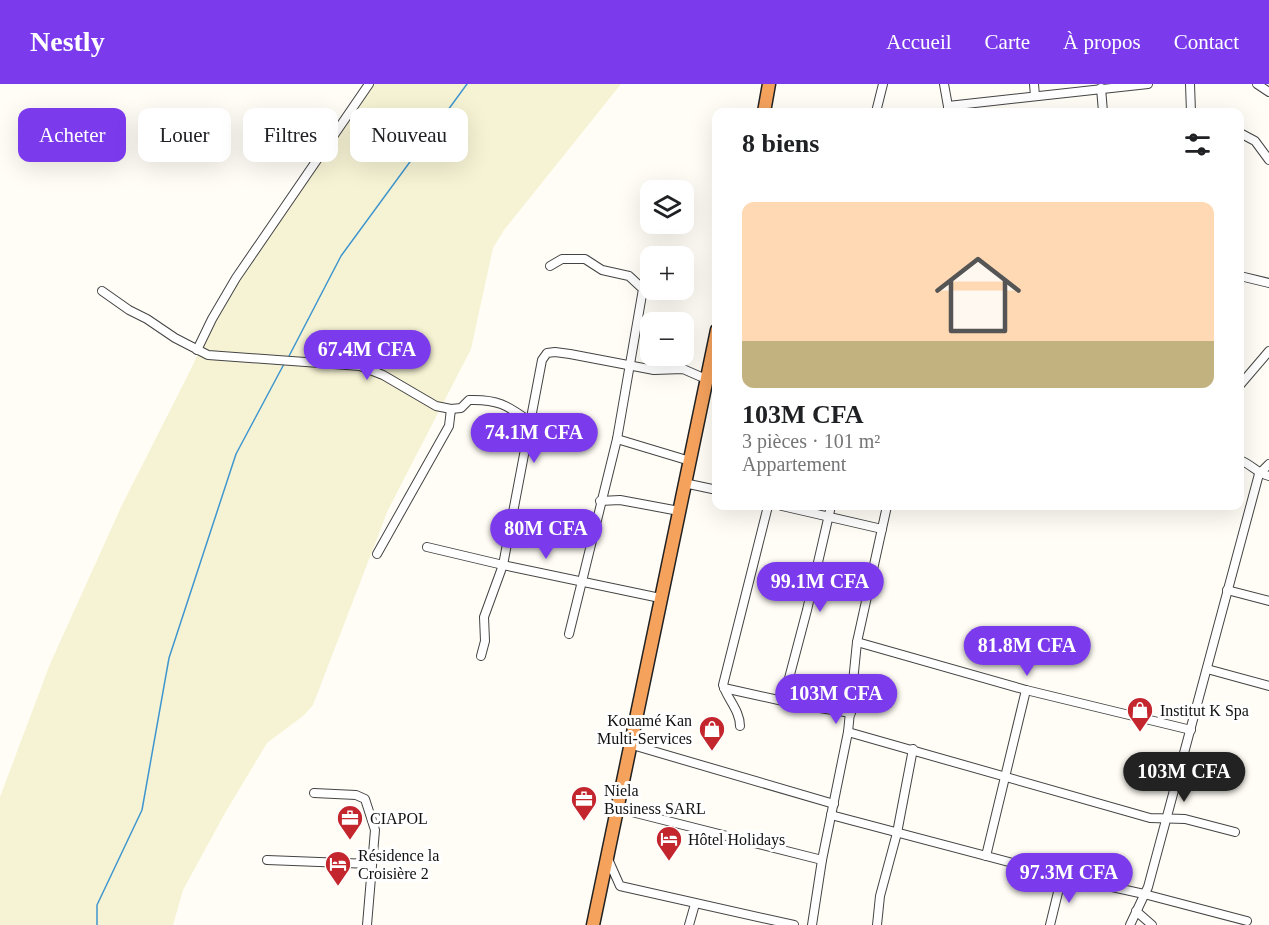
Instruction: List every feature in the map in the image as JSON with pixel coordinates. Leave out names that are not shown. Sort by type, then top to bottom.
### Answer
[{"type":"highway","points":[[765,108],[769,84]]},
{"type":"highway","points":[[593,925],[712,352]]},
{"type":"street","points":[[197,350],[236,278],[369,84]]},
{"type":"street","points":[[877,108],[883,84]]},
{"type":"street","points":[[944,84],[949,108]]},
{"type":"street","points":[[1034,84],[1035,96]]},
{"type":"street","points":[[956,108],[1035,96],[1148,84]]},
{"type":"street","points":[[1190,84],[1191,108]]},
{"type":"street","points":[[1257,84],[1269,92]]},
{"type":"street","points":[[1101,88],[1103,108]]},
{"type":"street","points":[[1244,135],[1255,141],[1269,160]]},
{"type":"street","points":[[550,266],[562,259],[585,259],[602,270],[629,276],[643,289],[616,439],[569,634]]},
{"type":"street","points":[[1244,277],[1269,283]]},
{"type":"street","points":[[102,291],[175,338],[197,350],[215,356],[360,366],[383,375],[436,406],[461,408],[468,400],[488,400],[507,405],[529,421]]},
{"type":"street","points":[[1244,381],[1269,351]]},
{"type":"street","points":[[481,656],[485,641],[484,617],[503,565],[529,421],[542,360],[547,353],[555,352],[654,370],[683,369],[706,379]]},
{"type":"street","points":[[377,554],[449,426],[451,409]]},
{"type":"street","points":[[616,439],[690,461]]},
{"type":"street","points":[[1244,462],[1259,474],[1269,476]]},
{"type":"street","points":[[1130,925],[1144,894],[1167,819],[1259,474],[1269,464]]},
{"type":"street","points":[[684,483],[712,489]]},
{"type":"street","points":[[600,501],[620,500],[679,511]]},
{"type":"street","points":[[740,726],[740,717],[724,688],[767,510]]},
{"type":"street","points":[[798,510],[882,529]]},
{"type":"street","points":[[783,701],[830,510]]},
{"type":"street","points":[[812,925],[822,860],[848,732],[857,642],[886,510]]},
{"type":"street","points":[[427,547],[660,598]]},
{"type":"street","points":[[1227,590],[1269,601]]},
{"type":"street","points":[[857,642],[1026,690],[1191,730]]},
{"type":"street","points":[[1207,669],[1269,686]]},
{"type":"street","points":[[724,688],[851,713]]},
{"type":"street","points":[[986,856],[1026,690]]},
{"type":"street","points":[[848,732],[1149,818],[1185,819],[1235,832]]},
{"type":"street","points":[[629,744],[834,804]]},
{"type":"street","points":[[877,925],[880,896],[897,833],[912,750]]},
{"type":"street","points":[[314,794],[356,795],[365,799],[375,830],[367,925]]},
{"type":"street","points":[[616,808],[822,860]]},
{"type":"street","points":[[831,815],[1062,876],[1144,894],[1247,921]]},
{"type":"street","points":[[606,855],[620,886],[794,925]]},
{"type":"street","points":[[267,860],[371,864]]},
{"type":"street","points":[[1050,925],[1062,876]]},
{"type":"street","points":[[689,925],[695,904]]},
{"type":"street","points":[[1136,911],[1152,925]]},
{"type":"shaded area","points":[[373,84],[621,84],[504,230],[493,248],[471,349],[388,510],[313,705],[303,716],[267,743],[183,890],[173,925],[0,925],[0,797],[50,664],[122,505],[216,316],[320,162],[338,162],[338,136],[350,118],[350,162],[468,162],[468,108],[357,108]]},
{"type":"waterway","points":[[288,358],[341,256],[467,84]]},
{"type":"waterway","points":[[97,925],[97,905],[142,810],[169,658],[236,454],[284,364]]},
{"type":"place","name":"Institut K Spa","points":[[1140,733]]},
{"type":"place","name":"Kouamé Kan Multi-Services","points":[[712,752]]},
{"type":"place","name":"Niela Business SARL","points":[[584,822]]},
{"type":"place","name":"CIAPOL","points":[[350,841]]},
{"type":"place","name":"Hôtel Holidays","points":[[669,862]]},
{"type":"place","name":"Résidence la Croisière 2","points":[[338,887]]}]
